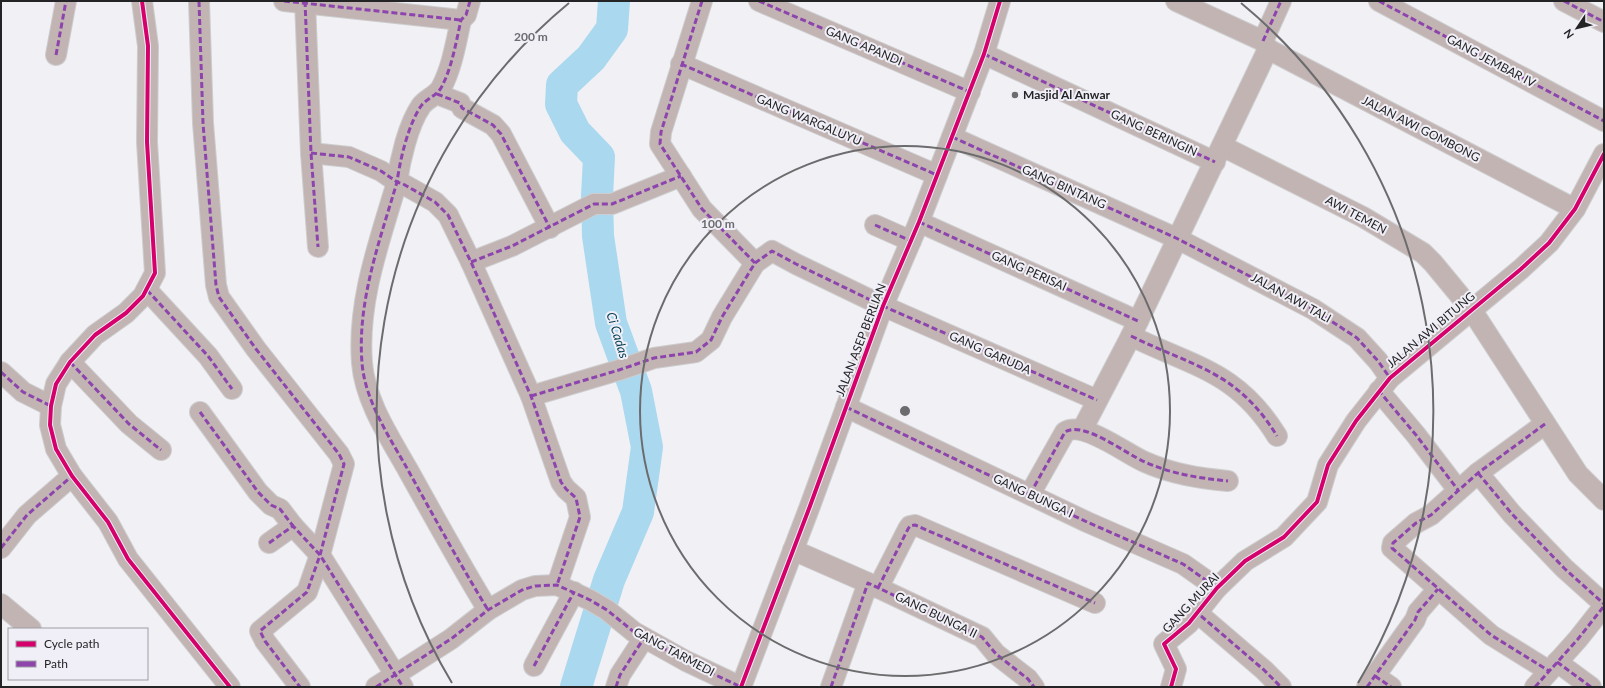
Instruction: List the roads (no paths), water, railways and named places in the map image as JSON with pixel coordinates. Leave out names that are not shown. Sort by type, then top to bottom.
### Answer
[{"type":"street","points":[[56,55],[66,1]]},
{"type":"street","points":[[142,1],[148,46],[147,142],[155,273],[143,296],[126,313],[91,339],[70,362],[56,384],[51,406],[50,425],[56,449],[72,476],[108,522],[128,559],[230,687]]},
{"type":"street","points":[[199,1],[203,123],[218,297],[256,349],[342,459],[343,470],[320,555],[306,592],[260,631],[265,641],[300,687]]},
{"type":"street","points":[[284,1],[305,2],[461,20]]},
{"type":"street","points":[[470,1],[466,15],[461,20],[446,76],[437,94],[421,106],[413,124],[399,166],[397,182],[368,284],[362,330],[362,364],[369,394],[389,435],[488,610]]},
{"type":"street","points":[[531,396],[654,358],[696,352],[711,340],[722,317],[755,264],[702,209],[660,144],[661,132],[681,64],[702,1]]},
{"type":"street","name":"GANG APANDI","points":[[759,1],[970,92]]},
{"type":"street","name":"JALAN AWI GOMBONG","points":[[1176,1],[1265,45],[1575,209]]},
{"type":"street","points":[[1082,430],[1135,328],[1176,238],[1219,154],[1265,45],[1281,1]]},
{"type":"street","name":"GANG JEMBAR IV","points":[[1379,1],[1604,121]]},
{"type":"street","points":[[1564,1],[1604,22]]},
{"type":"street","points":[[305,2],[311,153],[318,247]]},
{"type":"street","name":"JALAN ASEP BERLIAN","points":[[741,687],[883,306],[919,222],[936,175],[970,92],[984,54],[998,2]]},
{"type":"street","name":"GANG BERINGIN","points":[[984,54],[1219,154]]},
{"type":"street","name":"GANG WARGALUYU","points":[[681,64],[936,175]]},
{"type":"street","points":[[437,94],[460,103],[462,108],[493,125],[501,134],[550,228]]},
{"type":"street","name":"GANG BINTANG","points":[[952,137],[1176,238]]},
{"type":"street","points":[[311,153],[348,157],[382,171],[397,182],[403,184],[443,208],[448,215],[471,262],[531,396],[562,482],[566,489],[576,498],[580,517],[582,597],[534,666]]},
{"type":"street","name":"AWI TEMEN","points":[[1219,154],[1363,218],[1423,253],[1434,263],[1471,309],[1578,474],[1604,500]]},
{"type":"street","name":"JALAN AWI BITUNG","points":[[1223,583],[1245,561],[1284,537],[1318,502],[1328,465],[1356,421],[1385,384],[1471,309],[1521,268],[1548,243],[1575,209],[1604,154]]},
{"type":"street","points":[[471,262],[512,246],[603,204],[681,176]]},
{"type":"street","name":"GANG PERISAI","points":[[919,222],[1135,328],[1233,384],[1264,415],[1277,436]]},
{"type":"street","points":[[875,225],[911,241]]},
{"type":"street","name":"JALAN AWI TALI","points":[[1176,238],[1271,286],[1340,326],[1357,338],[1371,353],[1385,384],[1416,435],[1458,490]]},
{"type":"street","name":"GANG GARUDA","points":[[755,264],[772,251],[883,306],[1097,400]]},
{"type":"street","points":[[147,290],[208,356],[232,389]]},
{"type":"street","points":[[70,362],[129,424],[161,450]]},
{"type":"street","points":[[1,372],[23,392],[51,406]]},
{"type":"street","name":"GANG BUNGA I","points":[[846,407],[974,470],[1030,494],[1087,522],[1223,583]]},
{"type":"street","points":[[200,412],[258,492],[271,505],[280,509],[293,526],[320,555],[400,681]]},
{"type":"street","points":[[1545,424],[1478,473],[1434,512],[1416,523],[1392,546],[1394,551],[1495,638],[1507,643],[1531,661],[1553,667],[1591,687]]},
{"type":"street","points":[[1030,494],[1065,432],[1070,428],[1082,430],[1151,464],[1187,477],[1228,481]]},
{"type":"street","points":[[1478,473],[1512,514],[1564,568],[1604,605],[1578,639],[1535,687]]},
{"type":"street","points":[[1,548],[27,515],[72,476]]},
{"type":"street","points":[[831,687],[868,586],[873,586],[908,529],[915,525],[1095,603]]},
{"type":"street","points":[[270,543],[293,526]]},
{"type":"street","name":"GANG BUNGA II","points":[[793,550],[982,637],[996,654],[1028,679],[1034,687]]},
{"type":"street","name":"GANG MURAI","points":[[1171,687],[1176,669],[1164,644],[1189,623],[1223,583]]},
{"type":"street","points":[[376,687],[400,681],[488,610],[522,590],[535,586],[582,597]]},
{"type":"street","points":[[1391,687],[1371,681],[1415,620],[1418,612],[1438,589]]},
{"type":"street","name":"GANG TARMEDI","points":[[582,597],[644,638],[686,661],[741,687]]},
{"type":"street","points":[[1,604],[29,628]]},
{"type":"street","points":[[1201,616],[1264,670],[1281,687]]},
{"type":"street","points":[[616,687],[620,674],[644,638]]},
{"type":"waterway","name":"Ci Cadas","points":[[576,687],[609,580],[638,512],[647,447],[636,391],[611,323],[598,236],[597,196],[599,157],[575,132],[561,104],[562,85],[591,58],[612,29],[614,1]]},
{"type":"place","name":"Masjid Al Anwar","points":[[1015,95]]}]
